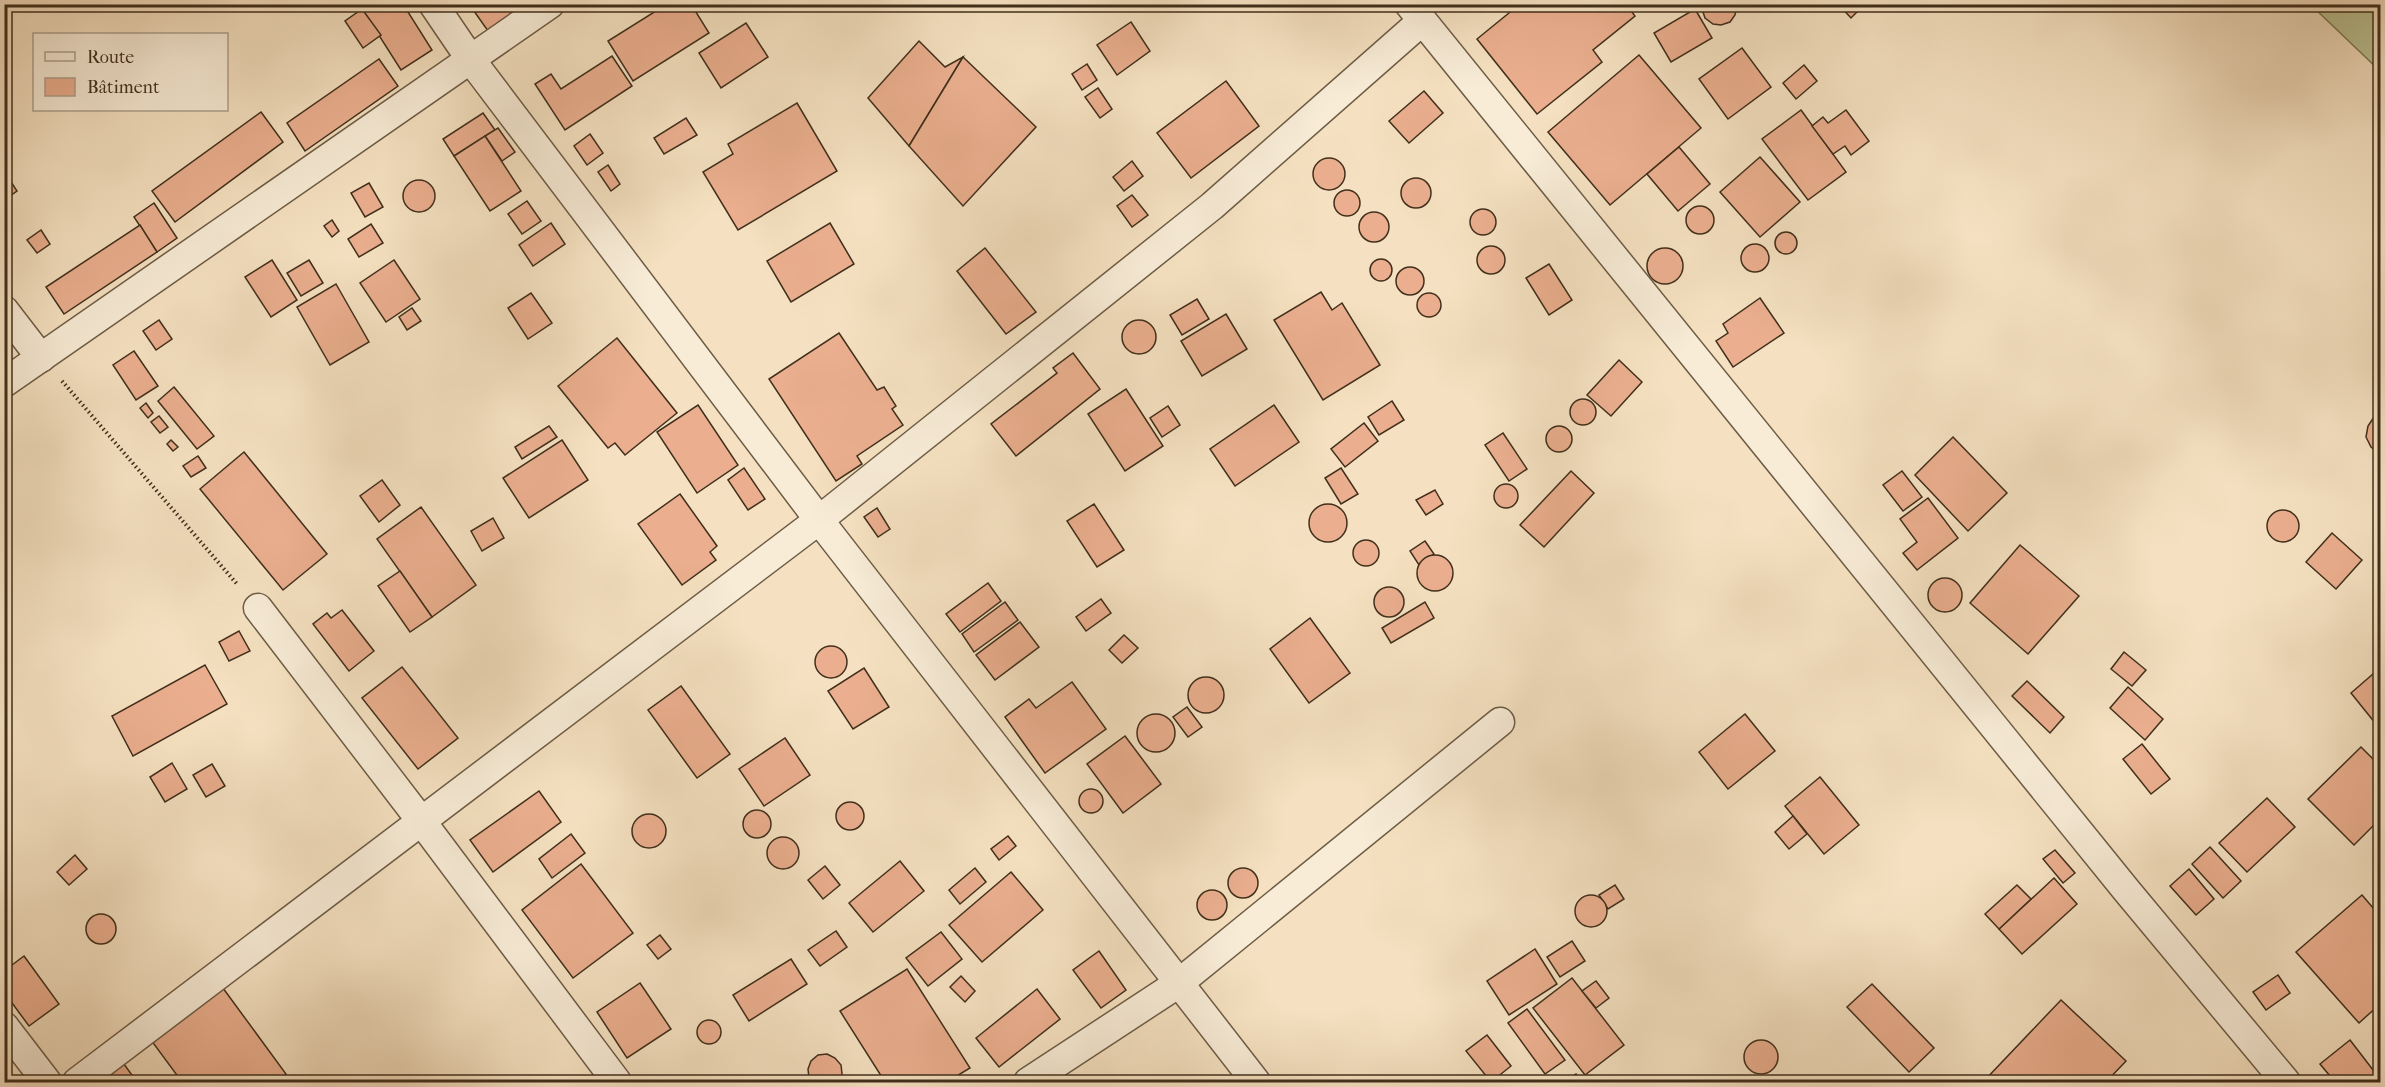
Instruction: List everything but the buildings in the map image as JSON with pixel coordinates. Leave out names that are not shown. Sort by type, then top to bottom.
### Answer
[{"type":"street","points":[[433,4],[471,60],[819,520],[1256,1083]]},
{"type":"street","points":[[4,384],[550,4]]},
{"type":"street","points":[[77,1083],[819,520],[1212,206],[1416,13],[2286,1083]]},
{"type":"street","points":[[4,309],[41,358]]},
{"type":"street","points":[[258,608],[422,822],[617,1083]]},
{"type":"street","points":[[1028,1083],[1179,983],[1500,722]]},
{"type":"street","points":[[4,1026],[47,1083]]},
{"type":"path","points":[[41,358],[258,608]]},
{"type":"green space","points":[[2311,5],[2380,5],[2380,71]]}]
